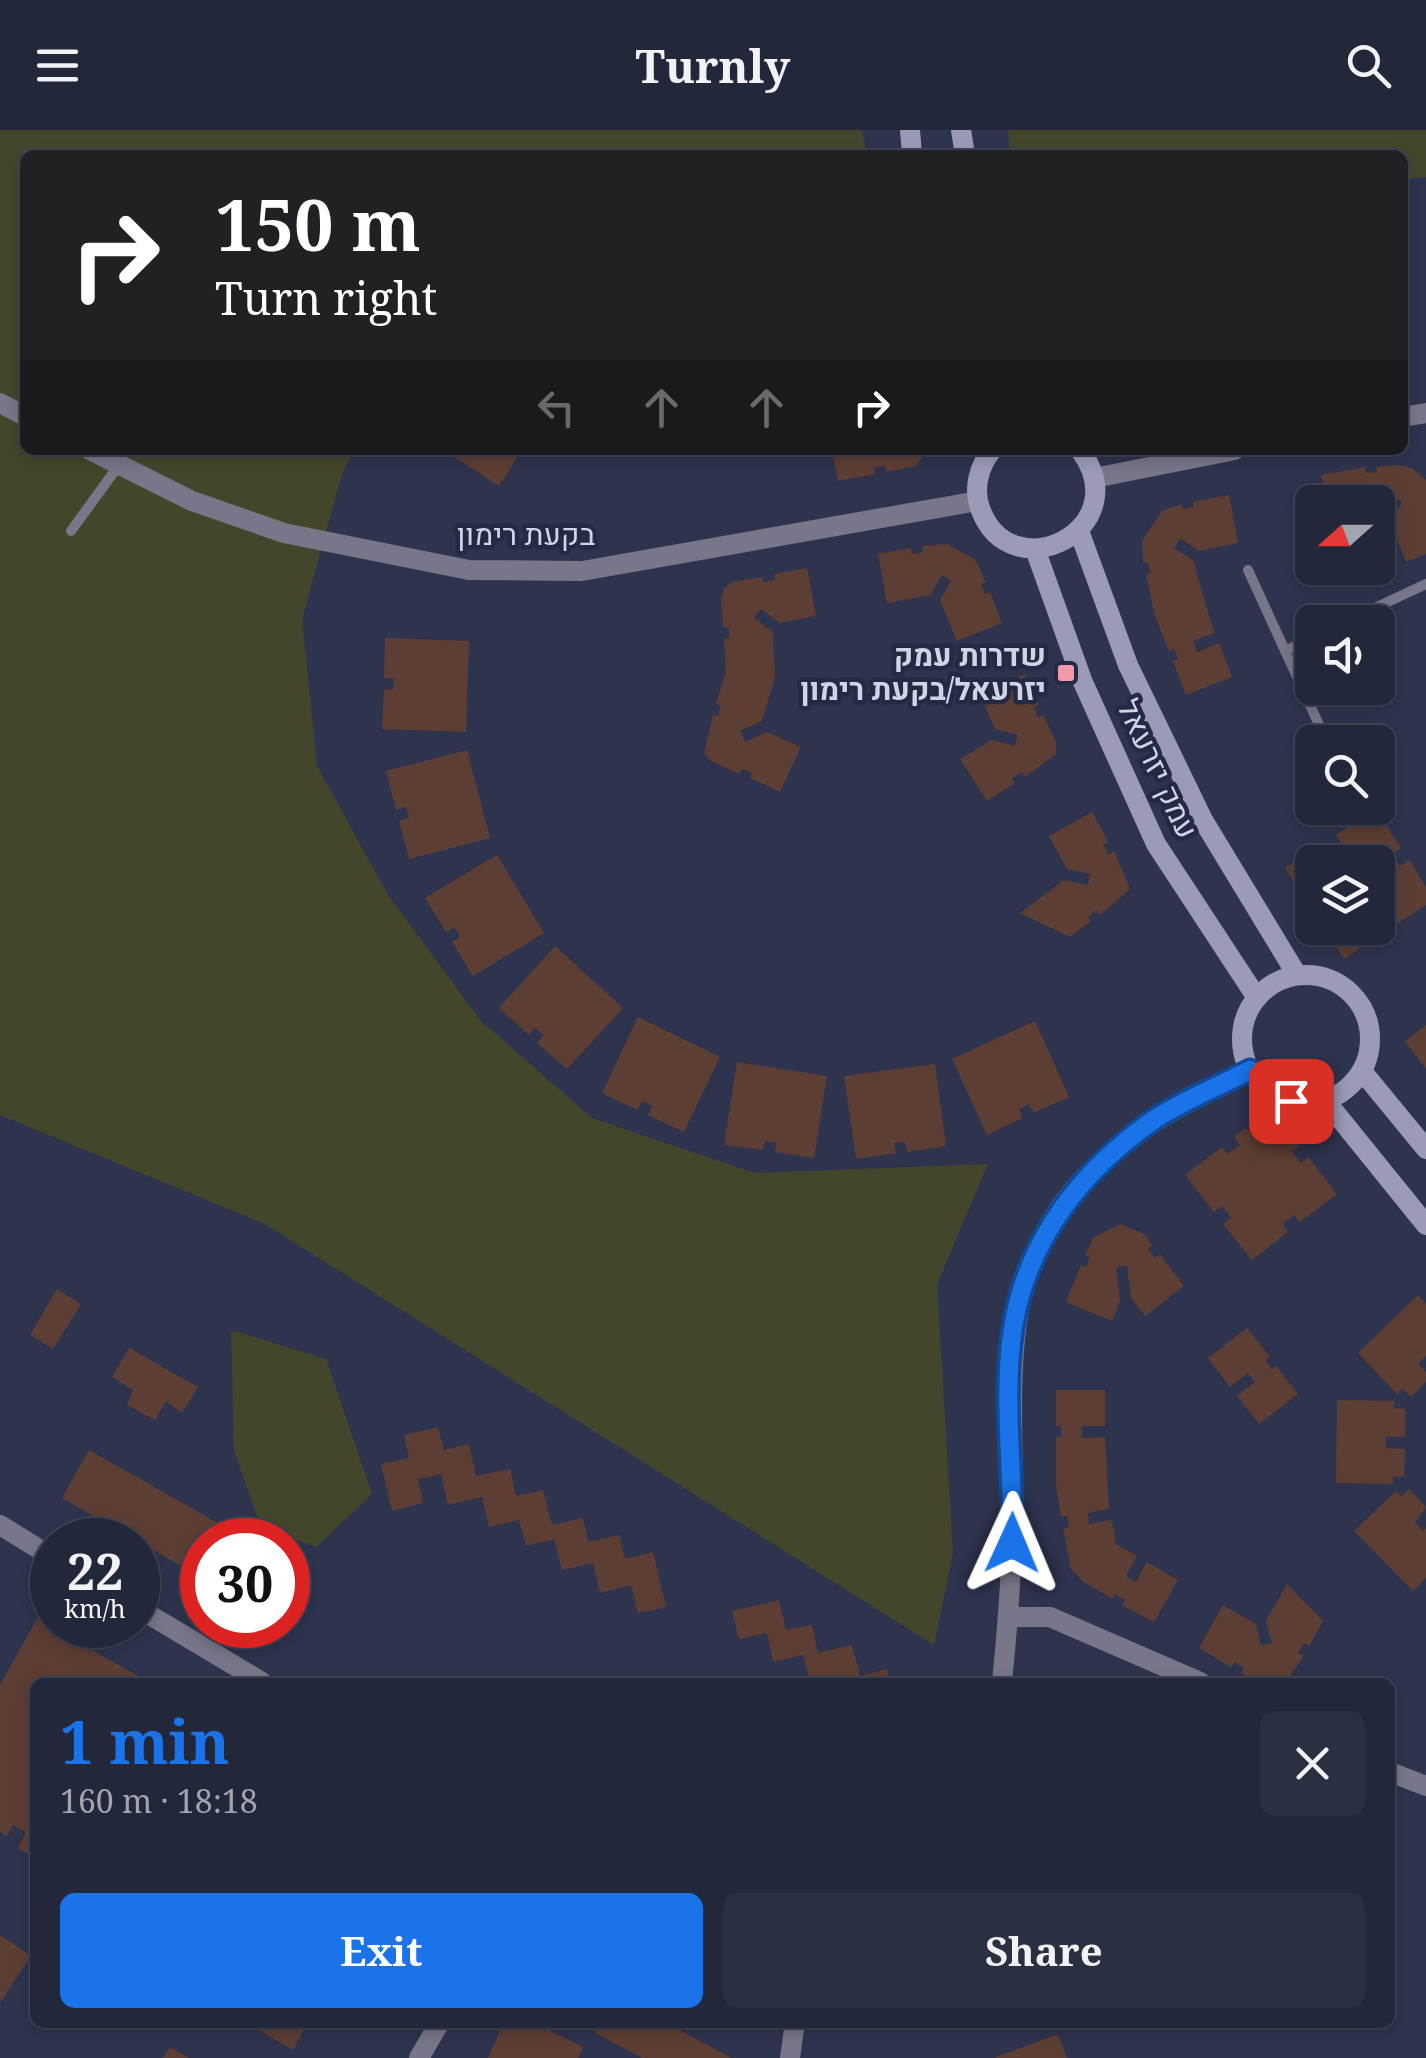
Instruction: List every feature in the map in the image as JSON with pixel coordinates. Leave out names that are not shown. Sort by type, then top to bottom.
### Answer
[{"type":"main road","points":[[989,455],[980,469],[978,501],[998,535],[1035,549],[1059,544],[1079,530],[1093,506],[1094,478],[1082,455]]},
{"type":"main road","name":"עמק יזרעאל","points":[[1079,530],[1128,664],[1195,802],[1296,976]]},
{"type":"main road","name":"עמק יזרעאל","points":[[1035,549],[1082,680],[1156,844],[1256,998]]},
{"type":"main road","points":[[1296,976],[1332,980],[1359,1002],[1370,1036],[1362,1071],[1346,1089],[1325,1100],[1291,1101],[1275,1095],[1250,1070],[1242,1033],[1256,998],[1274,983],[1296,976]]},
{"type":"main road","points":[[1362,1071],[1426,1149]]},
{"type":"main road","points":[[1325,1100],[1426,1225]]},
{"type":"street","name":"בקעת רימון","points":[[100,455],[192,502],[284,533],[470,570],[582,571],[978,501]]},
{"type":"street","points":[[1094,478],[1210,455]]},
{"type":"street","points":[[1002,1678],[1009,1617],[1013,1330],[1025,1275],[1048,1228],[1084,1177],[1156,1118],[1250,1070]]},
{"type":"street","points":[[0,1525],[30,1543]]},
{"type":"street","points":[[1009,1617],[1050,1617],[1191,1678]]},
{"type":"street","points":[[160,1624],[233,1675]]},
{"type":"street","points":[[1395,1774],[1426,1786]]},
{"type":"street","points":[[420,2058],[437,2028]]},
{"type":"street","points":[[790,2058],[794,2028]]},
{"type":"lane","points":[[71,531],[119,465]]},
{"type":"lane","points":[[1248,570],[1319,725]]},
{"type":"lane","points":[[1381,605],[1426,584]]},
{"type":"lane","points":[[1284,651],[1295,646]]},
{"type":"green space","points":[[0,130],[862,130],[866,150],[20,150],[20,455],[352,455],[342,474],[302,619],[317,766],[388,895],[480,1020],[592,1118],[754,1173],[988,1164],[937,1284],[953,1553],[934,1645],[265,1224],[0,1115]]},
{"type":"green space","points":[[1008,130],[1426,130],[1426,177],[1408,179],[1408,150],[1010,150]]},
{"type":"green space","points":[[231,1330],[326,1359],[372,1494],[316,1547],[310,1545],[310,1518],[258,1518],[234,1450]]},
{"type":"building","points":[[452,455],[519,455],[499,486]]},
{"type":"building","points":[[833,455],[924,455],[916,466],[886,472],[885,466],[874,468],[875,474],[838,481]]},
{"type":"building","points":[[1365,467],[1365,473],[1377,472],[1376,467],[1412,468],[1426,480],[1426,554],[1406,562],[1395,534],[1395,514],[1402,502],[1395,497],[1395,485],[1323,485],[1321,475]]},
{"type":"building","points":[[1229,495],[1238,543],[1199,551],[1180,538],[1174,548],[1193,560],[1214,633],[1193,641],[1197,652],[1219,643],[1232,677],[1186,695],[1173,661],[1178,659],[1174,649],[1169,651],[1154,613],[1146,574],[1151,573],[1148,562],[1143,563],[1142,541],[1162,511],[1182,504],[1183,509],[1194,507],[1193,502]]},
{"type":"building","points":[[947,544],[975,559],[986,582],[981,584],[985,594],[990,592],[1002,623],[957,641],[940,600],[951,581],[942,575],[930,595],[887,603],[878,554],[911,548],[912,554],[923,552],[922,546]]},
{"type":"building","points":[[807,568],[816,616],[780,623],[761,609],[754,618],[773,632],[775,677],[762,721],[740,731],[745,742],[767,732],[801,747],[780,792],[750,778],[752,773],[742,769],[739,774],[711,761],[704,753],[713,715],[718,716],[721,705],[716,704],[726,671],[724,639],[729,638],[729,627],[723,627],[721,598],[725,587],[733,582],[762,577],[764,582],[775,580],[774,574]]},
{"type":"building","points":[[385,638],[469,641],[466,732],[382,729],[384,689],[393,690],[394,678],[384,678]]},
{"type":"building","points":[[1025,674],[1039,705],[1034,707],[1038,718],[1043,715],[1056,742],[1056,754],[1025,777],[1022,772],[1012,778],[1015,783],[987,801],[960,759],[992,740],[1015,746],[1018,735],[995,729],[980,695]]},
{"type":"building","points":[[467,750],[490,838],[409,859],[399,821],[409,818],[406,807],[396,810],[386,771]]},
{"type":"building","points":[[1092,812],[1108,842],[1103,844],[1109,855],[1114,851],[1130,889],[1100,915],[1097,910],[1088,917],[1091,921],[1070,937],[1020,913],[1064,880],[1088,885],[1090,874],[1067,869],[1049,836]]},
{"type":"building","points":[[1351,825],[1386,825],[1401,848],[1395,852],[1395,845],[1338,845],[1341,843],[1336,835]]},
{"type":"building","points":[[497,855],[544,933],[473,976],[452,942],[460,937],[455,927],[446,932],[425,898]]},
{"type":"building","points":[[1395,858],[1400,866],[1409,860],[1426,887],[1426,905],[1395,925]]},
{"type":"building","points":[[1295,862],[1295,884],[1285,868]]},
{"type":"building","points":[[1335,945],[1365,945],[1344,959]]},
{"type":"building","points":[[555,946],[623,1008],[567,1069],[537,1043],[544,1035],[535,1028],[529,1035],[499,1008]]},
{"type":"building","points":[[638,1017],[720,1057],[684,1132],[648,1115],[652,1106],[642,1101],[637,1110],[602,1093]]},
{"type":"building","points":[[1035,1021],[1069,1097],[1033,1113],[1029,1104],[1019,1109],[1023,1118],[987,1135],[952,1059]]},
{"type":"building","points":[[1426,1025],[1426,1069],[1405,1041]]},
{"type":"building","points":[[737,1062],[827,1076],[814,1158],[775,1152],[776,1143],[765,1141],[763,1150],[724,1145]]},
{"type":"building","points":[[935,1064],[946,1146],[907,1152],[905,1142],[894,1143],[896,1153],[856,1159],[844,1076]]},
{"type":"building","points":[[1244,1129],[1291,1135],[1299,1146],[1292,1152],[1301,1163],[1308,1157],[1337,1194],[1300,1222],[1294,1215],[1283,1224],[1288,1232],[1252,1260],[1223,1224],[1231,1218],[1222,1206],[1214,1212],[1185,1175],[1222,1147],[1228,1154],[1240,1145],[1234,1137]]},
{"type":"building","points":[[1121,1224],[1144,1234],[1153,1246],[1148,1249],[1155,1258],[1160,1254],[1184,1286],[1145,1316],[1131,1298],[1127,1266],[1116,1267],[1120,1300],[1112,1321],[1066,1302],[1081,1265],[1086,1267],[1090,1257],[1085,1255],[1094,1237]]},
{"type":"building","points":[[57,1289],[81,1304],[53,1349],[30,1335]]},
{"type":"building","points":[[1418,1295],[1426,1304],[1426,1356],[1418,1363],[1426,1372],[1426,1382],[1411,1397],[1402,1389],[1397,1394],[1358,1353]]},
{"type":"building","points":[[1247,1328],[1270,1357],[1265,1360],[1272,1369],[1276,1366],[1298,1394],[1259,1424],[1237,1396],[1255,1382],[1248,1373],[1230,1387],[1208,1358]]},
{"type":"building","points":[[129,1348],[198,1387],[182,1413],[166,1401],[155,1420],[127,1405],[133,1390],[112,1377]]},
{"type":"building","points":[[1056,1390],[1105,1390],[1105,1426],[1082,1426],[1082,1438],[1105,1437],[1109,1509],[1088,1513],[1089,1524],[1112,1520],[1116,1544],[1137,1556],[1126,1576],[1136,1582],[1147,1562],[1178,1580],[1154,1622],[1122,1605],[1125,1600],[1115,1594],[1113,1599],[1085,1583],[1071,1569],[1063,1529],[1069,1527],[1067,1516],[1061,1517],[1056,1486],[1056,1437],[1061,1437],[1061,1426],[1056,1426]]},
{"type":"building","points":[[1337,1400],[1394,1401],[1394,1408],[1405,1409],[1405,1437],[1386,1437],[1386,1448],[1405,1449],[1404,1477],[1393,1477],[1393,1484],[1336,1483]]},
{"type":"building","points":[[438,1427],[444,1450],[469,1444],[476,1476],[510,1469],[516,1496],[543,1490],[552,1525],[583,1518],[588,1542],[619,1535],[625,1559],[653,1552],[666,1607],[638,1613],[631,1585],[600,1593],[593,1563],[562,1570],[554,1539],[526,1546],[519,1520],[489,1527],[482,1497],[448,1505],[441,1474],[418,1479],[423,1503],[392,1511],[381,1464],[409,1458],[404,1435]]},
{"type":"building","points":[[89,1450],[209,1518],[180,1518],[180,1565],[160,1554],[160,1518],[97,1518],[62,1498]]},
{"type":"building","points":[[1409,1489],[1426,1507],[1415,1522],[1423,1531],[1426,1528],[1426,1578],[1413,1591],[1354,1531],[1396,1491],[1401,1497]]},
{"type":"building","points":[[1287,1584],[1323,1621],[1309,1646],[1304,1643],[1298,1653],[1304,1655],[1289,1678],[1250,1678],[1241,1673],[1244,1668],[1234,1662],[1231,1667],[1199,1648],[1223,1605],[1256,1624],[1261,1646],[1272,1643],[1266,1621]]},
{"type":"building","points":[[779,1600],[786,1630],[812,1625],[818,1653],[852,1645],[860,1676],[887,1669],[889,1678],[809,1678],[803,1655],[773,1662],[767,1633],[739,1639],[732,1611]]},
{"type":"building","points":[[30,1631],[30,1648],[89,1648],[142,1678],[30,1678],[30,1855],[18,1848],[26,1832],[13,1825],[7,1836],[0,1832],[0,1685]]},
{"type":"building","points":[[0,1935],[30,1958],[0,2003]]},
{"type":"building","points":[[255,2028],[305,2028],[293,2050]]},
{"type":"building","points":[[501,2028],[544,2028],[583,2047],[578,2058],[488,2058]]},
{"type":"building","points":[[597,2028],[676,2028],[731,2058],[642,2058],[595,2033]]},
{"type":"building","points":[[1058,2034],[1067,2058],[994,2058]]},
{"type":"building","points":[[170,2047],[189,2058],[163,2058]]},
{"type":"place","name":"שדרות עמק יזרעאל/בקעת רימון","points":[[1066,673]]},
{"type":"route","points":[[1012,1543],[1013,1330],[1025,1275],[1048,1228],[1084,1177],[1156,1118],[1250,1070],[1275,1095],[1291,1101]]}]
